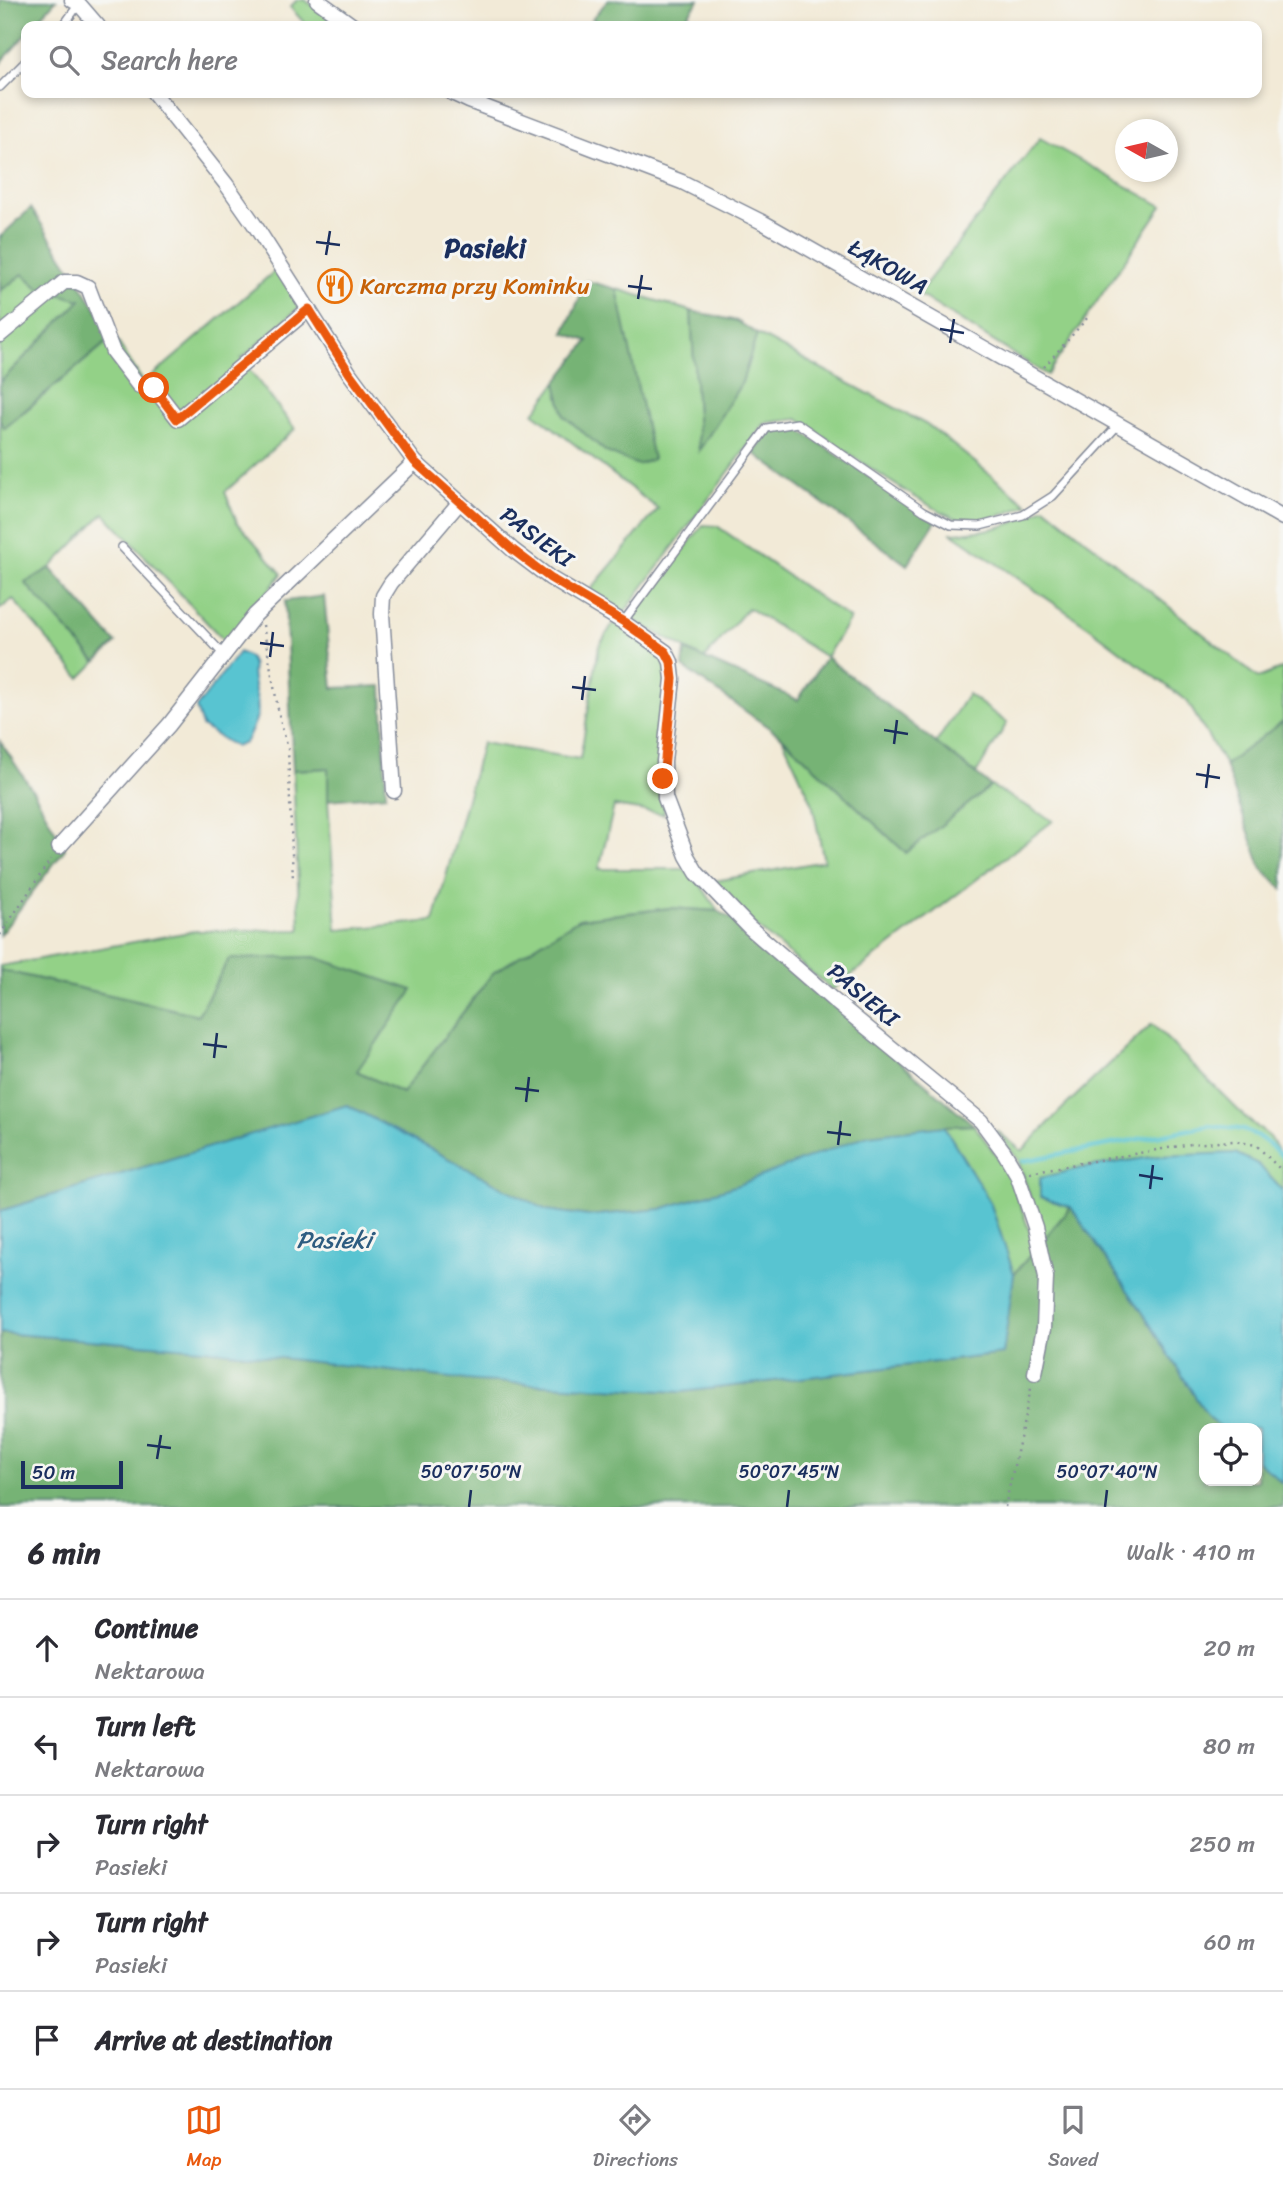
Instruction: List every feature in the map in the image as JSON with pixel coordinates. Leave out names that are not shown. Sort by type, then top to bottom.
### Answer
[{"type":"street","points":[[317,0],[346,21]]},
{"type":"street","points":[[77,1],[94,21]]},
{"type":"street","name":"PASIEKI","points":[[158,98],[226,184],[350,374],[415,462],[513,550],[550,578],[624,622],[666,652],[671,662],[673,679],[664,761],[665,798],[687,856],[698,873],[749,927],[981,1121],[1017,1174],[1035,1227],[1046,1277],[1044,1328],[1035,1373]]},
{"type":"street","name":"ŁĄKOWA","points":[[463,98],[682,182],[822,255],[1283,518]]},
{"type":"street","points":[[0,335],[64,282],[77,282],[88,287],[113,352],[139,386],[154,388],[177,419],[309,309]]},
{"type":"street","points":[[59,847],[169,725],[258,612],[415,462]]},
{"type":"street","points":[[394,791],[383,596],[459,503]]},
{"type":"lane","points":[[65,21],[77,1]]},
{"type":"lane","points":[[0,87],[21,66]]},
{"type":"lane","points":[[624,622],[767,428],[797,423],[924,511],[951,525],[980,526],[1023,515],[1053,496],[1119,424]]},
{"type":"lane","points":[[122,547],[224,655]]},
{"type":"path","points":[[1034,377],[1088,317]]},
{"type":"path","points":[[258,612],[265,630],[280,720],[288,749],[293,880]]},
{"type":"path","points":[[0,935],[59,847]]},
{"type":"path","points":[[1017,1174],[1191,1144],[1234,1141],[1256,1145],[1283,1172]]},
{"type":"path","points":[[1005,1507],[1035,1373]]},
{"type":"green space","points":[[0,0],[56,0],[37,21],[21,21],[21,40],[0,64]]},
{"type":"green space","points":[[297,0],[305,0],[334,21],[303,21],[290,7]]},
{"type":"green space","points":[[608,0],[699,0],[684,21],[592,19]]},
{"type":"green space","points":[[1040,138],[1162,206],[1047,375],[918,294]]},
{"type":"green space","points":[[31,208],[114,336],[4,428],[0,420],[0,382],[81,300],[40,289],[23,274],[0,291],[0,237]]},
{"type":"green space","points":[[276,270],[301,306],[241,359],[295,429],[225,492],[237,522],[282,574],[226,643],[104,513],[50,568],[26,583],[96,662],[80,678],[13,599],[0,609],[0,420],[5,428],[114,336],[144,383]]},
{"type":"green space","points":[[23,274],[40,289],[82,300],[0,382],[0,291]]},
{"type":"green space","points":[[587,281],[617,289],[653,459],[638,465],[606,452],[564,416],[556,383],[588,341],[564,333]]},
{"type":"green space","points":[[617,289],[691,311],[699,450],[742,382],[757,334],[931,427],[1028,505],[985,519],[970,521],[955,518],[885,478],[798,419],[765,423],[623,614],[587,594],[658,509],[534,413],[556,383],[564,416],[629,350]]},
{"type":"green space","points":[[691,311],[737,321],[757,334],[742,382],[699,451]]},
{"type":"green space","points":[[797,428],[936,521],[907,565],[754,453],[769,432]]},
{"type":"green space","points":[[1045,507],[1258,678],[1283,668],[1283,721],[1225,765],[1187,701],[1090,628],[952,533],[1001,527]]},
{"type":"green space","points":[[703,525],[717,526],[850,619],[826,657],[748,608],[704,659],[635,621],[635,612]]},
{"type":"green space","points":[[50,568],[116,643],[96,662],[25,583]]},
{"type":"green space","points":[[324,596],[333,688],[382,686],[386,795],[328,800],[328,768],[293,770],[285,601]]},
{"type":"green space","points":[[614,622],[664,656],[668,676],[664,814],[614,806],[599,869],[684,869],[700,884],[718,911],[670,908],[579,919],[493,973],[402,1093],[357,1072],[229,959],[198,1015],[0,970],[0,966],[195,931],[300,930],[293,770],[328,768],[337,930],[434,921],[482,743],[580,759],[599,646]]},
{"type":"green space","points":[[685,650],[798,700],[826,657],[991,786],[906,853],[782,737],[683,667]]},
{"type":"green space","points":[[968,694],[1007,723],[976,774],[936,743]]},
{"type":"green space","points":[[1283,721],[1283,889],[1262,869],[1225,765]]},
{"type":"green space","points":[[782,737],[906,853],[991,786],[1053,821],[832,990],[752,923],[710,882],[824,861],[812,802]]},
{"type":"green space","points":[[0,741],[35,794],[65,849],[0,935]]},
{"type":"green space","points":[[670,908],[718,911],[735,921],[974,1125],[944,1126],[661,1209],[588,1216],[546,1210],[347,1105],[0,1211],[0,970],[198,1015],[229,959],[315,957],[413,990],[357,1071],[402,1093],[493,973],[579,919]]},
{"type":"green space","points":[[1152,1024],[1247,1119],[1270,1137],[1283,1158],[1283,1191],[1258,1164],[1235,1154],[1159,1156],[1081,1168],[1040,1179],[1040,1197],[1071,1207],[1044,1239],[1018,1160],[996,1130],[1022,1151],[1063,1108]]},
{"type":"green space","points":[[974,1125],[1008,1171],[1036,1249],[1014,1274],[990,1202],[944,1126]]},
{"type":"green space","points":[[1071,1207],[1143,1313],[1208,1417],[1215,1423],[1199,1423],[1199,1486],[1262,1486],[1262,1465],[1283,1484],[1283,1507],[0,1507],[0,1333],[204,1349],[477,1381],[682,1392],[1003,1354],[1014,1274]]},
{"type":"water","points":[[239,652],[249,657],[253,665],[252,678],[258,710],[245,743],[235,747],[202,726],[196,708]]},
{"type":"water","name":"Pasieki","points":[[347,1105],[546,1210],[588,1216],[661,1209],[738,1185],[868,1135],[944,1126],[990,1202],[1014,1274],[1003,1354],[682,1392],[477,1381],[204,1349],[0,1333],[0,1211]]},
{"type":"water","points":[[1235,1153],[1258,1164],[1283,1191],[1283,1484],[1262,1465],[1262,1423],[1215,1423],[1208,1417],[1143,1313],[1071,1207],[1040,1197],[1040,1178],[1081,1168],[1159,1156]]},
{"type":"waterway","points":[[1023,1161],[1208,1126],[1249,1132],[1265,1141],[1283,1157]]},
{"type":"place","name":"Karczma przy Kominku","points":[[335,286]]},
{"type":"district","name":"Pasieki","points":[[485,248]]},
{"type":"route","points":[[154,388],[177,419],[309,309],[350,374],[415,462],[513,550],[550,578],[624,622],[666,652],[671,662],[673,679],[663,779]]}]
